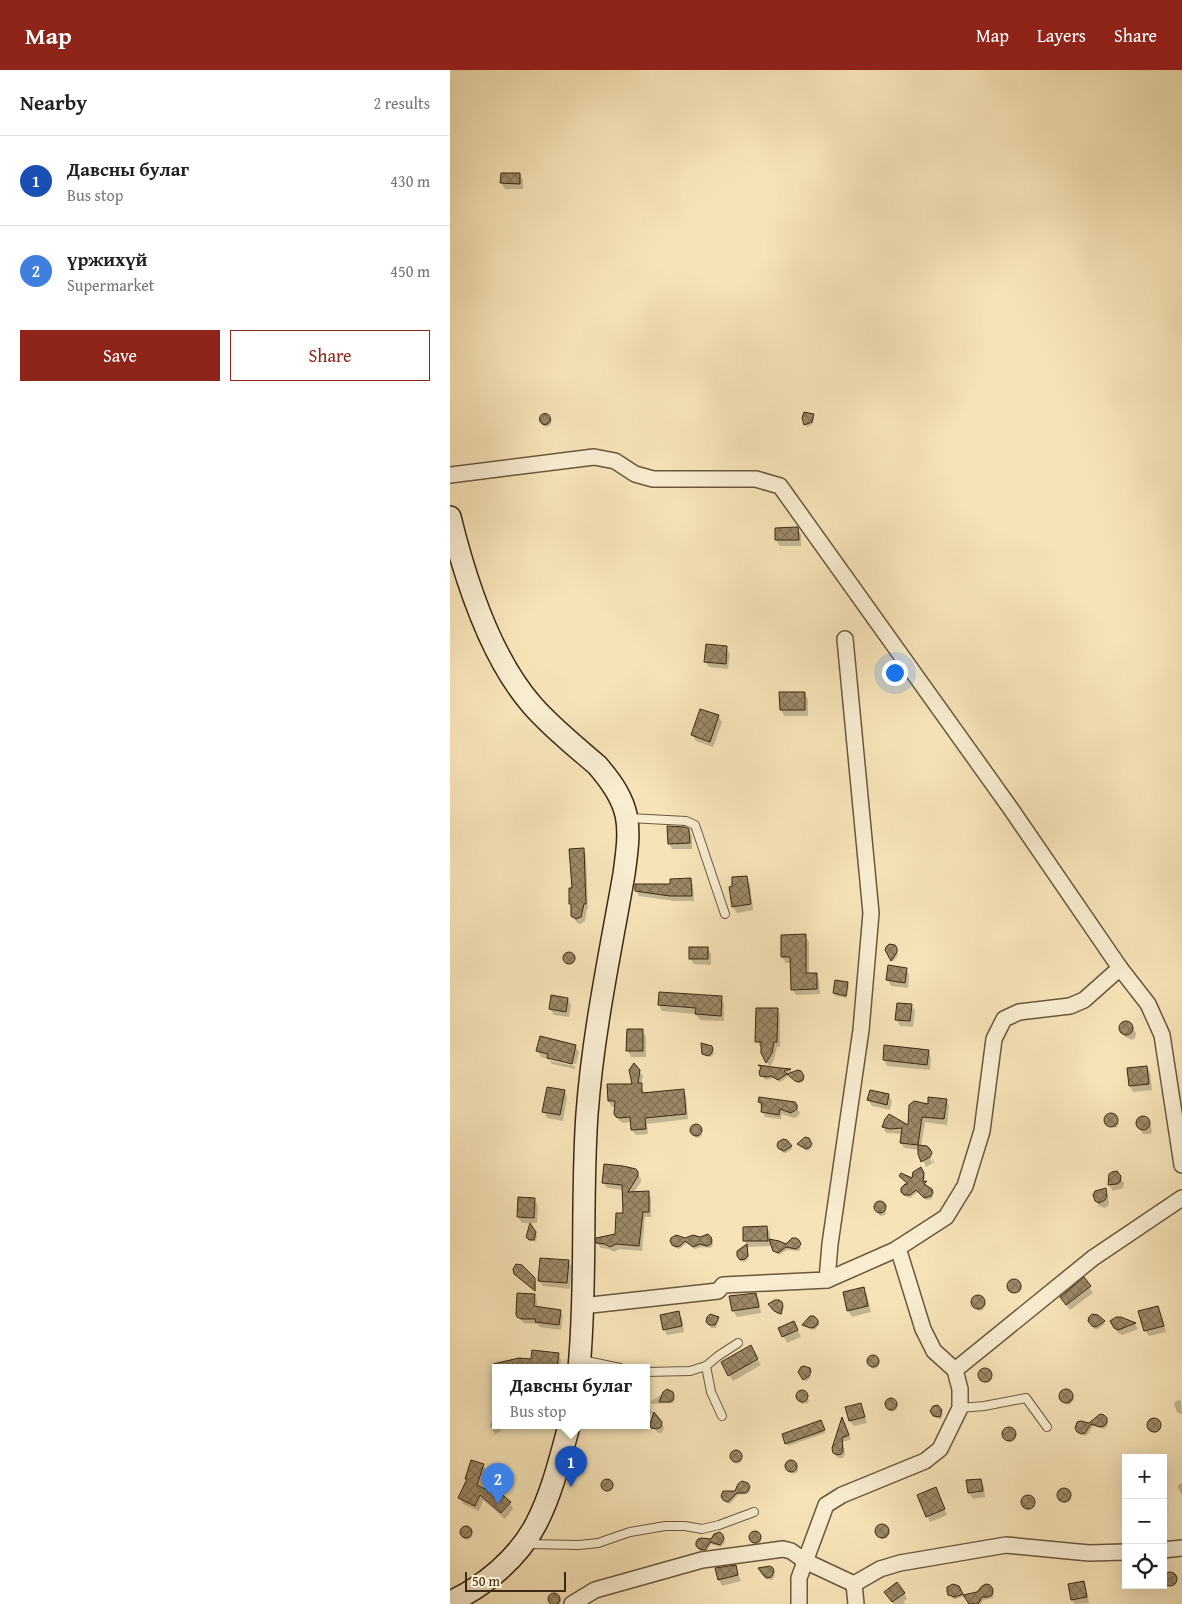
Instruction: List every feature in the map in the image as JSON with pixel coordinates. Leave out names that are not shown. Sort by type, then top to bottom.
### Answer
[{"type":"street","points":[[450,475],[594,457],[615,461],[635,474],[653,479],[756,479],[780,486],[1011,809],[1120,968],[1148,1004],[1162,1035],[1182,1165]]},
{"type":"street","points":[[450,516],[477,604],[489,634],[510,675],[533,706],[606,776],[623,803],[628,818],[628,844],[624,874],[592,1059],[587,1116],[579,1364]]},
{"type":"street","points":[[827,1280],[830,1244],[861,1030],[872,913],[845,640]]},
{"type":"street","points":[[582,1306],[718,1291],[723,1285],[827,1280],[898,1248],[946,1217],[965,1186],[982,1131],[994,1039],[1004,1019],[1019,1012],[1070,1006],[1084,1000],[1120,968]]},
{"type":"street","points":[[956,1370],[1093,1258],[1182,1198]]},
{"type":"street","points":[[799,1604],[799,1578],[826,1505],[842,1495],[925,1461],[940,1449],[960,1408],[960,1389],[956,1370],[934,1351],[923,1329],[898,1248]]},
{"type":"street","points":[[450,1602],[494,1575],[523,1544],[536,1525],[553,1483],[568,1429]]},
{"type":"street","points":[[854,1584],[880,1569],[900,1563],[1006,1545],[1089,1554],[1122,1552]]},
{"type":"street","points":[[1167,1550],[1182,1548]]},
{"type":"street","points":[[572,1604],[595,1590],[702,1560],[782,1549],[791,1551],[805,1561],[854,1584]]},
{"type":"street","points":[[854,1584],[856,1604]]},
{"type":"lane","points":[[628,818],[679,820],[695,825],[725,914]]},
{"type":"lane","points":[[650,1372],[690,1371],[706,1366],[738,1343]]},
{"type":"lane","points":[[706,1366],[711,1392],[722,1416]]},
{"type":"lane","points":[[960,1408],[984,1406],[1026,1398],[1047,1427]]},
{"type":"lane","points":[[523,1544],[579,1545],[598,1543],[630,1532],[665,1526],[685,1526],[702,1529],[754,1512]]},
{"type":"building","points":[[501,173],[520,173],[520,184],[500,183]]},
{"type":"building","points":[[804,412],[814,414],[812,422],[804,425],[802,418]]},
{"type":"building","points":[[545,413],[551,419],[545,425],[539,419]]},
{"type":"building","points":[[798,527],[799,540],[775,540],[775,528]]},
{"type":"building","points":[[706,644],[727,646],[726,664],[704,662]]},
{"type":"building","points":[[779,692],[805,692],[805,710],[780,710]]},
{"type":"building","points":[[700,709],[719,715],[710,742],[691,735]]},
{"type":"building","points":[[667,826],[689,829],[690,843],[668,844]]},
{"type":"building","points":[[584,848],[586,904],[584,904],[581,917],[576,919],[571,916],[571,904],[569,904],[569,888],[572,888],[569,849]]},
{"type":"building","points":[[747,876],[751,904],[732,907],[729,887],[732,886],[732,877]]},
{"type":"building","points":[[691,878],[692,896],[670,896],[635,891],[635,884],[670,884],[670,879]]},
{"type":"building","points":[[806,934],[806,973],[817,973],[817,989],[791,990],[790,957],[781,957],[781,935]]},
{"type":"building","points":[[889,944],[895,945],[897,948],[897,952],[891,961],[885,950]]},
{"type":"building","points":[[689,947],[708,947],[708,959],[689,959]]},
{"type":"building","points":[[567,952],[571,952],[575,958],[571,964],[567,964],[563,960],[563,956]]},
{"type":"building","points":[[888,965],[907,968],[905,983],[886,980]]},
{"type":"building","points":[[835,980],[848,982],[846,996],[833,993]]},
{"type":"building","points":[[659,992],[722,996],[721,1016],[695,1014],[696,1008],[658,1005]]},
{"type":"building","points":[[551,995],[568,998],[566,1012],[549,1009]]},
{"type":"building","points":[[897,1003],[912,1004],[910,1021],[895,1020]]},
{"type":"building","points":[[756,1008],[778,1008],[777,1042],[774,1042],[772,1053],[766,1063],[761,1053],[761,1042],[755,1042]]},
{"type":"building","points":[[1126,1021],[1131,1023],[1133,1028],[1131,1033],[1126,1035],[1121,1033],[1119,1028],[1121,1023]]},
{"type":"building","points":[[627,1029],[643,1029],[643,1051],[626,1051]]},
{"type":"building","points":[[540,1036],[576,1045],[572,1064],[547,1058],[548,1054],[536,1051]]},
{"type":"building","points":[[701,1043],[712,1046],[711,1054],[708,1056],[702,1054]]},
{"type":"building","points":[[884,1045],[929,1050],[927,1065],[883,1060]]},
{"type":"building","points":[[634,1063],[640,1070],[638,1083],[642,1083],[642,1093],[684,1089],[686,1114],[645,1118],[646,1129],[631,1130],[630,1117],[616,1117],[614,1114],[615,1101],[608,1101],[607,1084],[632,1084],[629,1070]]},
{"type":"building","points":[[758,1065],[791,1069],[784,1071],[787,1074],[778,1080],[771,1076],[760,1076],[761,1067]]},
{"type":"building","points":[[1147,1066],[1149,1084],[1129,1086],[1127,1068]]},
{"type":"building","points":[[798,1070],[804,1076],[803,1080],[799,1082],[787,1074]]},
{"type":"building","points":[[547,1087],[565,1090],[560,1115],[542,1112]]},
{"type":"building","points":[[870,1090],[889,1094],[887,1105],[867,1100]]},
{"type":"building","points":[[759,1097],[795,1102],[797,1109],[791,1113],[780,1109],[779,1115],[761,1112],[762,1103],[758,1102]]},
{"type":"building","points":[[928,1097],[947,1099],[944,1119],[922,1117],[918,1145],[900,1143],[902,1128],[890,1129],[882,1127],[889,1114],[908,1125],[909,1105],[914,1101],[928,1104]]},
{"type":"building","points":[[1111,1113],[1116,1115],[1118,1120],[1116,1125],[1111,1127],[1106,1125],[1104,1120],[1106,1115]]},
{"type":"building","points":[[1143,1116],[1148,1118],[1150,1123],[1148,1128],[1143,1130],[1138,1128],[1136,1123],[1138,1118]]},
{"type":"building","points":[[694,1124],[698,1124],[702,1130],[698,1136],[694,1136],[690,1132],[690,1128]]},
{"type":"building","points":[[805,1137],[809,1138],[812,1144],[806,1149],[797,1144]]},
{"type":"building","points":[[783,1139],[787,1140],[792,1146],[784,1151],[777,1146],[778,1142]]},
{"type":"building","points":[[918,1145],[927,1146],[932,1153],[930,1157],[921,1162],[918,1154]]},
{"type":"building","points":[[604,1164],[636,1169],[638,1176],[628,1192],[649,1191],[649,1212],[643,1212],[639,1246],[616,1244],[610,1247],[605,1244],[596,1243],[596,1238],[615,1234],[616,1213],[623,1213],[622,1185],[602,1183]]},
{"type":"building","points":[[921,1167],[924,1173],[923,1182],[927,1181],[924,1184],[932,1189],[933,1193],[931,1196],[924,1198],[916,1190],[910,1195],[904,1195],[901,1192],[901,1188],[908,1184],[899,1176],[901,1173],[912,1178],[913,1172]]},
{"type":"building","points":[[1117,1171],[1121,1176],[1120,1182],[1108,1185],[1109,1174]]},
{"type":"building","points":[[1106,1188],[1107,1196],[1105,1200],[1099,1203],[1095,1201],[1093,1195],[1095,1191]]},
{"type":"building","points":[[518,1197],[535,1198],[534,1218],[517,1217]]},
{"type":"building","points":[[878,1201],[882,1201],[886,1207],[882,1213],[878,1213],[874,1209],[874,1205]]},
{"type":"building","points":[[530,1223],[536,1232],[534,1240],[529,1240],[526,1237]]},
{"type":"building","points":[[767,1226],[768,1241],[743,1241],[743,1227]]},
{"type":"building","points":[[708,1234],[712,1240],[711,1244],[707,1246],[700,1244],[693,1247],[685,1241],[676,1247],[670,1241],[676,1235],[685,1238],[693,1235],[700,1237]]},
{"type":"building","points":[[792,1238],[799,1240],[801,1244],[799,1247],[796,1249],[786,1247],[778,1253],[773,1251],[769,1239],[786,1244]]},
{"type":"building","points":[[747,1244],[748,1256],[740,1260],[737,1256],[737,1251]]},
{"type":"building","points":[[540,1258],[569,1260],[567,1283],[538,1281]]},
{"type":"building","points":[[516,1264],[522,1265],[535,1278],[535,1291],[514,1274],[513,1269]]},
{"type":"building","points":[[1084,1277],[1091,1286],[1066,1305],[1060,1297]]},
{"type":"building","points":[[1014,1279],[1019,1281],[1021,1286],[1019,1291],[1014,1293],[1009,1291],[1007,1286],[1009,1281]]},
{"type":"building","points":[[864,1287],[868,1306],[847,1311],[843,1292]]},
{"type":"building","points":[[517,1293],[535,1294],[534,1306],[561,1310],[559,1325],[535,1322],[536,1319],[521,1319],[517,1317]]},
{"type":"building","points":[[756,1293],[759,1307],[732,1311],[729,1296]]},
{"type":"building","points":[[978,1295],[983,1297],[985,1302],[983,1307],[978,1309],[973,1307],[971,1302],[973,1297]]},
{"type":"building","points":[[775,1300],[782,1302],[781,1314],[774,1311],[768,1304]]},
{"type":"building","points":[[1158,1306],[1164,1326],[1144,1331],[1138,1311]]},
{"type":"building","points":[[679,1311],[682,1326],[663,1330],[660,1315]]},
{"type":"building","points":[[710,1314],[719,1317],[715,1325],[709,1325],[706,1322]]},
{"type":"building","points":[[1092,1314],[1098,1315],[1105,1321],[1096,1327],[1092,1326],[1088,1321]]},
{"type":"building","points":[[810,1316],[814,1316],[818,1320],[818,1324],[815,1327],[811,1328],[802,1325]]},
{"type":"building","points":[[1116,1317],[1136,1323],[1118,1330],[1114,1328],[1110,1321]]},
{"type":"building","points":[[794,1321],[798,1330],[782,1337],[778,1328]]},
{"type":"building","points":[[751,1345],[758,1359],[728,1376],[721,1362]]},
{"type":"building","points":[[532,1350],[559,1353],[558,1364],[493,1364],[519,1358],[531,1359]]},
{"type":"building","points":[[871,1355],[875,1355],[879,1361],[875,1367],[871,1367],[867,1363],[867,1359]]},
{"type":"building","points":[[804,1366],[810,1368],[811,1372],[803,1380],[798,1372]]},
{"type":"building","points":[[985,1368],[990,1370],[992,1375],[990,1380],[985,1382],[980,1380],[978,1375],[980,1370]]},
{"type":"building","points":[[667,1389],[673,1392],[673,1400],[670,1402],[659,1402],[663,1392]]},
{"type":"building","points":[[1066,1389],[1071,1391],[1073,1396],[1071,1401],[1066,1403],[1061,1401],[1059,1396],[1061,1391]]},
{"type":"building","points":[[800,1390],[804,1390],[808,1396],[804,1402],[800,1402],[796,1398],[796,1394]]},
{"type":"building","points":[[889,1398],[893,1398],[897,1404],[893,1410],[889,1410],[885,1406],[885,1402]]},
{"type":"building","points":[[861,1403],[865,1417],[849,1421],[845,1407]]},
{"type":"building","points":[[938,1405],[942,1410],[940,1417],[933,1416],[930,1411],[933,1406]]},
{"type":"building","points":[[654,1412],[662,1422],[661,1427],[657,1429],[651,1428],[650,1424]]},
{"type":"building","points":[[1100,1414],[1107,1418],[1107,1423],[1104,1426],[1100,1427],[1091,1424],[1085,1433],[1077,1432],[1075,1428],[1077,1422],[1089,1423]]},
{"type":"building","points":[[842,1417],[849,1435],[842,1438],[843,1451],[837,1455],[833,1453],[832,1448]]},
{"type":"building","points":[[1154,1418],[1159,1420],[1161,1425],[1159,1430],[1154,1432],[1149,1430],[1147,1425],[1149,1420]]},
{"type":"building","points":[[821,1420],[825,1430],[785,1444],[782,1434]]},
{"type":"building","points":[[1009,1427],[1014,1429],[1016,1434],[1014,1439],[1009,1441],[1004,1439],[1002,1434],[1004,1429]]},
{"type":"building","points":[[734,1450],[738,1450],[742,1456],[738,1462],[734,1462],[730,1458],[730,1454]]},
{"type":"building","points":[[471,1460],[484,1464],[477,1485],[496,1494],[498,1491],[511,1502],[501,1513],[480,1495],[475,1506],[458,1498],[467,1479],[465,1479]]},
{"type":"building","points":[[789,1460],[793,1460],[797,1466],[793,1472],[789,1472],[785,1468],[785,1464]]},
{"type":"building","points":[[605,1479],[609,1479],[613,1485],[609,1491],[605,1491],[601,1487],[601,1483]]},
{"type":"building","points":[[981,1479],[983,1491],[968,1493],[966,1480]]},
{"type":"building","points":[[742,1481],[748,1483],[750,1487],[748,1491],[737,1493],[728,1502],[723,1500],[721,1496],[723,1491],[735,1491],[738,1484]]},
{"type":"building","points":[[936,1487],[945,1509],[926,1517],[917,1495]]},
{"type":"building","points":[[1064,1488],[1069,1490],[1071,1495],[1069,1500],[1064,1502],[1059,1500],[1057,1495],[1059,1490]]},
{"type":"building","points":[[1028,1495],[1033,1497],[1035,1502],[1033,1507],[1028,1509],[1023,1507],[1021,1502],[1023,1497]]},
{"type":"building","points":[[882,1524],[887,1526],[889,1531],[887,1536],[882,1538],[877,1536],[875,1531],[877,1526]]},
{"type":"building","points":[[464,1526],[468,1526],[472,1532],[468,1538],[464,1538],[460,1534],[460,1530]]},
{"type":"building","points":[[753,1531],[757,1531],[761,1537],[757,1543],[753,1543],[749,1539],[749,1535]]},
{"type":"building","points":[[720,1532],[724,1539],[720,1545],[710,1542],[705,1550],[699,1549],[696,1546],[698,1539],[711,1539],[714,1534]]},
{"type":"building","points":[[736,1565],[738,1575],[718,1580],[715,1568]]},
{"type":"building","points":[[770,1566],[774,1572],[771,1577],[767,1578],[758,1568]]},
{"type":"building","points":[[1167,1573],[1173,1573],[1176,1576],[1175,1584],[1167,1585]]},
{"type":"building","points":[[1084,1581],[1087,1597],[1071,1600],[1068,1584]]},
{"type":"building","points":[[897,1582],[905,1593],[892,1602],[884,1592]]},
{"type":"building","points":[[953,1584],[959,1586],[963,1594],[955,1597],[948,1595],[947,1587]]},
{"type":"building","points":[[986,1584],[990,1585],[993,1589],[992,1595],[982,1597],[978,1604],[969,1604],[963,1595],[977,1592]]},
{"type":"building","points":[[552,1593],[556,1593],[560,1599],[556,1605],[552,1605],[548,1601],[548,1597]]},
{"type":"place","name":"Давсны булаг","points":[[571,1487]]},
{"type":"place","name":"үржихүй","points":[[498,1504]]}]
